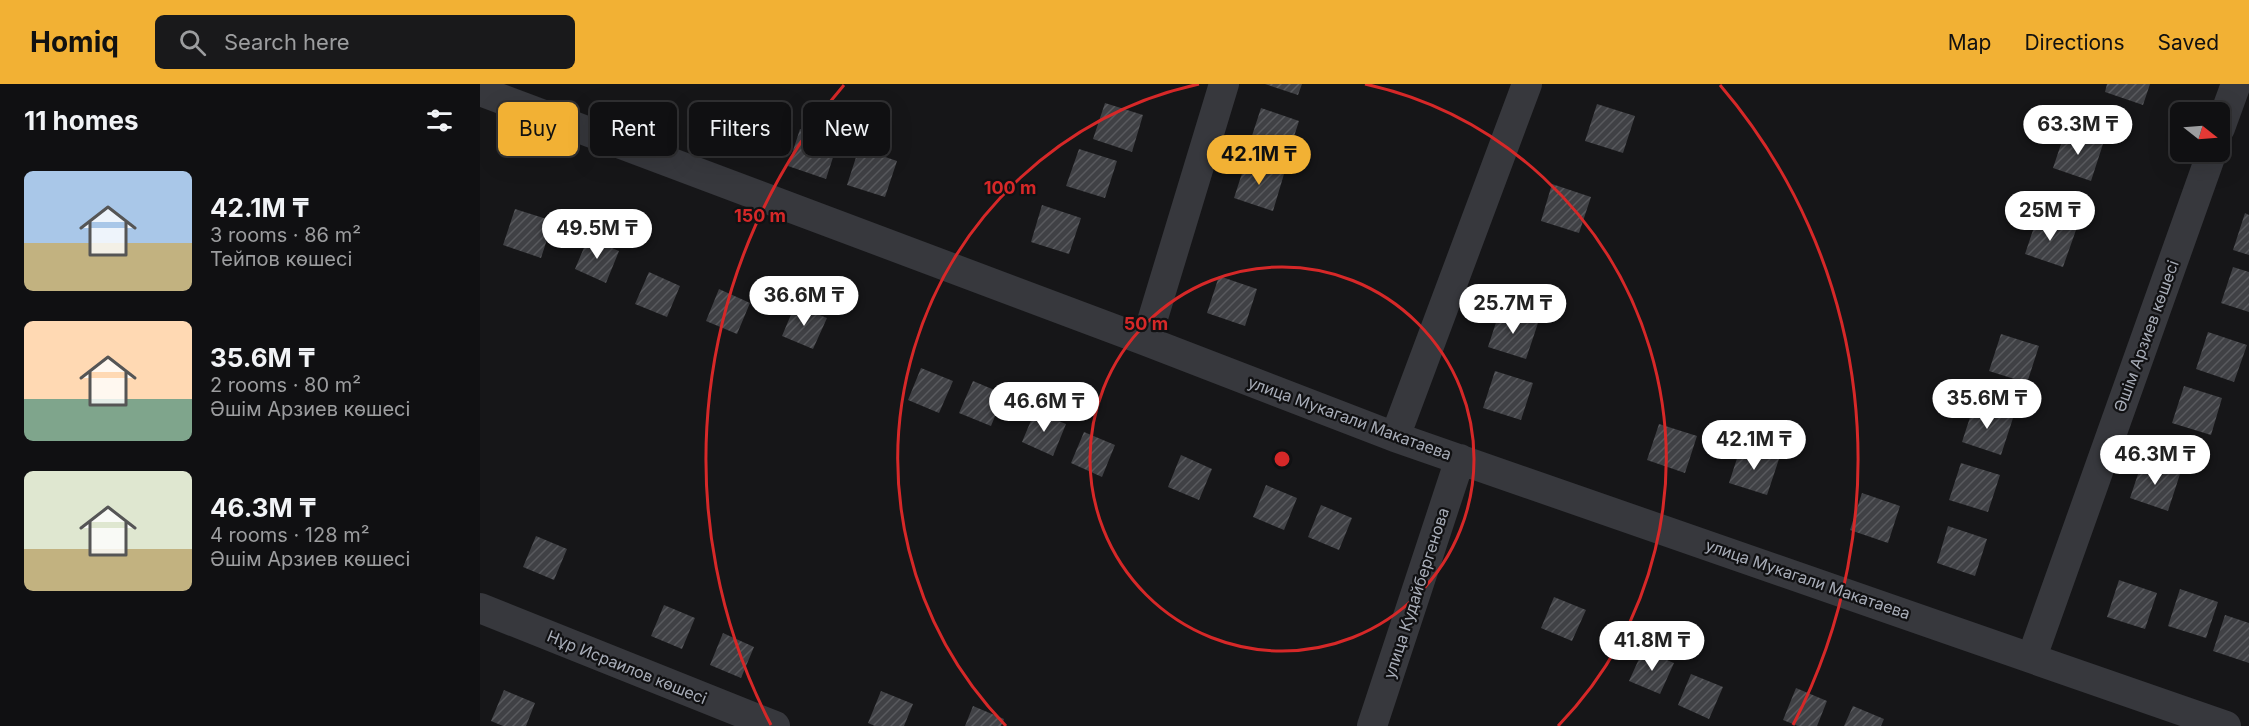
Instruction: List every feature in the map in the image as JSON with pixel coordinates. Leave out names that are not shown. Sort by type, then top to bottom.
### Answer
[{"type":"street","points":[[1146,341],[1224,84]]},
{"type":"street","points":[[1395,437],[1527,84]]},
{"type":"street","points":[[2229,102],[2236,84]]},
{"type":"street","name":"улица Мукагали Макатаева","points":[[480,91],[1395,437],[2032,657],[2212,724]]},
{"type":"street","name":"Әшім Арзиев көшесі","points":[[2032,657],[2207,162]]},
{"type":"street","name":"улица Кудайбергенова","points":[[1372,726],[1460,459]]},
{"type":"street","name":"Нұр Исраилов көшесі","points":[[480,608],[775,726]]},
{"type":"building","points":[[1265,84],[1302,84],[1298,95]]},
{"type":"building","points":[[2107,84],[2150,84],[2143,105],[2105,92]]},
{"type":"building","points":[[1105,103],[1143,115],[1132,152],[1093,139]]},
{"type":"building","points":[[1597,104],[1635,116],[1623,153],[1585,141]]},
{"type":"building","points":[[1261,108],[1299,121],[1287,158],[1249,145]]},
{"type":"building","points":[[800,129],[803,130],[803,156],[833,156],[826,179],[788,166]]},
{"type":"building","points":[[2065,132],[2103,144],[2091,181],[2053,168]]},
{"type":"building","points":[[1079,149],[1117,161],[1105,198],[1066,186]]},
{"type":"building","points":[[856,156],[882,156],[897,161],[885,197],[847,185]]},
{"type":"building","points":[[1246,161],[1284,174],[1273,211],[1234,198]]},
{"type":"building","points":[[1552,184],[1591,197],[1579,233],[1541,221]]},
{"type":"building","points":[[1042,205],[1081,218],[1069,254],[1031,242]]},
{"type":"building","points":[[515,209],[553,221],[541,258],[503,245]]},
{"type":"building","points":[[2245,213],[2249,215],[2249,255],[2233,250]]},
{"type":"building","points":[[2037,218],[2076,230],[2063,267],[2025,254]]},
{"type":"building","points":[[588,238],[619,251],[606,283],[575,269]]},
{"type":"building","points":[[2233,267],[2249,272],[2249,312],[2221,303]]},
{"type":"building","points":[[649,272],[680,286],[667,317],[635,304]]},
{"type":"building","points":[[1219,276],[1257,289],[1245,326],[1207,313]]},
{"type":"building","points":[[719,289],[750,303],[737,334],[706,321]]},
{"type":"building","points":[[795,305],[827,318],[813,349],[782,336]]},
{"type":"building","points":[[1500,310],[1538,323],[1526,359],[1488,347]]},
{"type":"building","points":[[2208,332],[2247,345],[2234,382],[2196,369]]},
{"type":"building","points":[[2001,334],[2039,346],[2027,383],[1989,371]]},
{"type":"building","points":[[921,368],[953,381],[939,413],[908,400]]},
{"type":"building","points":[[1495,371],[1533,383],[1521,420],[1483,408]]},
{"type":"building","points":[[973,381],[1004,394],[991,426],[959,413]]},
{"type":"building","points":[[2184,386],[2222,398],[2211,435],[2172,423]]},
{"type":"building","points":[[1974,405],[2013,418],[2001,455],[1962,442]]},
{"type":"building","points":[[1035,411],[1066,424],[1053,456],[1022,442]]},
{"type":"building","points":[[1659,424],[1697,436],[1685,473],[1647,460]]},
{"type":"building","points":[[1084,432],[1115,445],[1102,477],[1071,463]]},
{"type":"building","points":[[1741,446],[1779,459],[1767,495],[1729,483]]},
{"type":"building","points":[[1181,455],[1212,469],[1199,500],[1168,487]]},
{"type":"building","points":[[2142,462],[2180,474],[2168,511],[2130,498]]},
{"type":"building","points":[[1961,463],[2000,475],[1988,512],[1949,500]]},
{"type":"building","points":[[1266,485],[1297,498],[1284,530],[1253,517]]},
{"type":"building","points":[[1862,493],[1900,506],[1888,543],[1850,530]]},
{"type":"building","points":[[1321,505],[1352,518],[1339,550],[1308,537]]},
{"type":"building","points":[[1948,526],[1987,539],[1975,576],[1937,563]]},
{"type":"building","points":[[536,536],[567,549],[554,580],[523,567]]},
{"type":"building","points":[[2119,580],[2157,593],[2145,629],[2107,617]]},
{"type":"building","points":[[2180,589],[2218,602],[2206,638],[2168,626]]},
{"type":"building","points":[[1554,597],[1586,610],[1572,641],[1541,628]]},
{"type":"building","points":[[664,605],[695,618],[682,649],[651,636]]},
{"type":"building","points":[[2225,615],[2249,623],[2249,663],[2213,651]]},
{"type":"building","points":[[723,633],[754,647],[741,678],[710,665]]},
{"type":"building","points":[[1643,650],[1674,663],[1660,694],[1629,681]]},
{"type":"building","points":[[1691,674],[1723,687],[1709,719],[1678,705]]},
{"type":"building","points":[[1796,688],[1827,701],[1817,726],[1798,726],[1783,720]]},
{"type":"building","points":[[504,690],[535,703],[526,726],[503,726],[491,721]]},
{"type":"building","points":[[881,691],[913,704],[904,726],[875,726],[868,723]]},
{"type":"building","points":[[973,706],[1004,719],[1001,726],[965,726]]},
{"type":"building","points":[[1853,706],[1884,719],[1881,726],[1844,726]]}]
